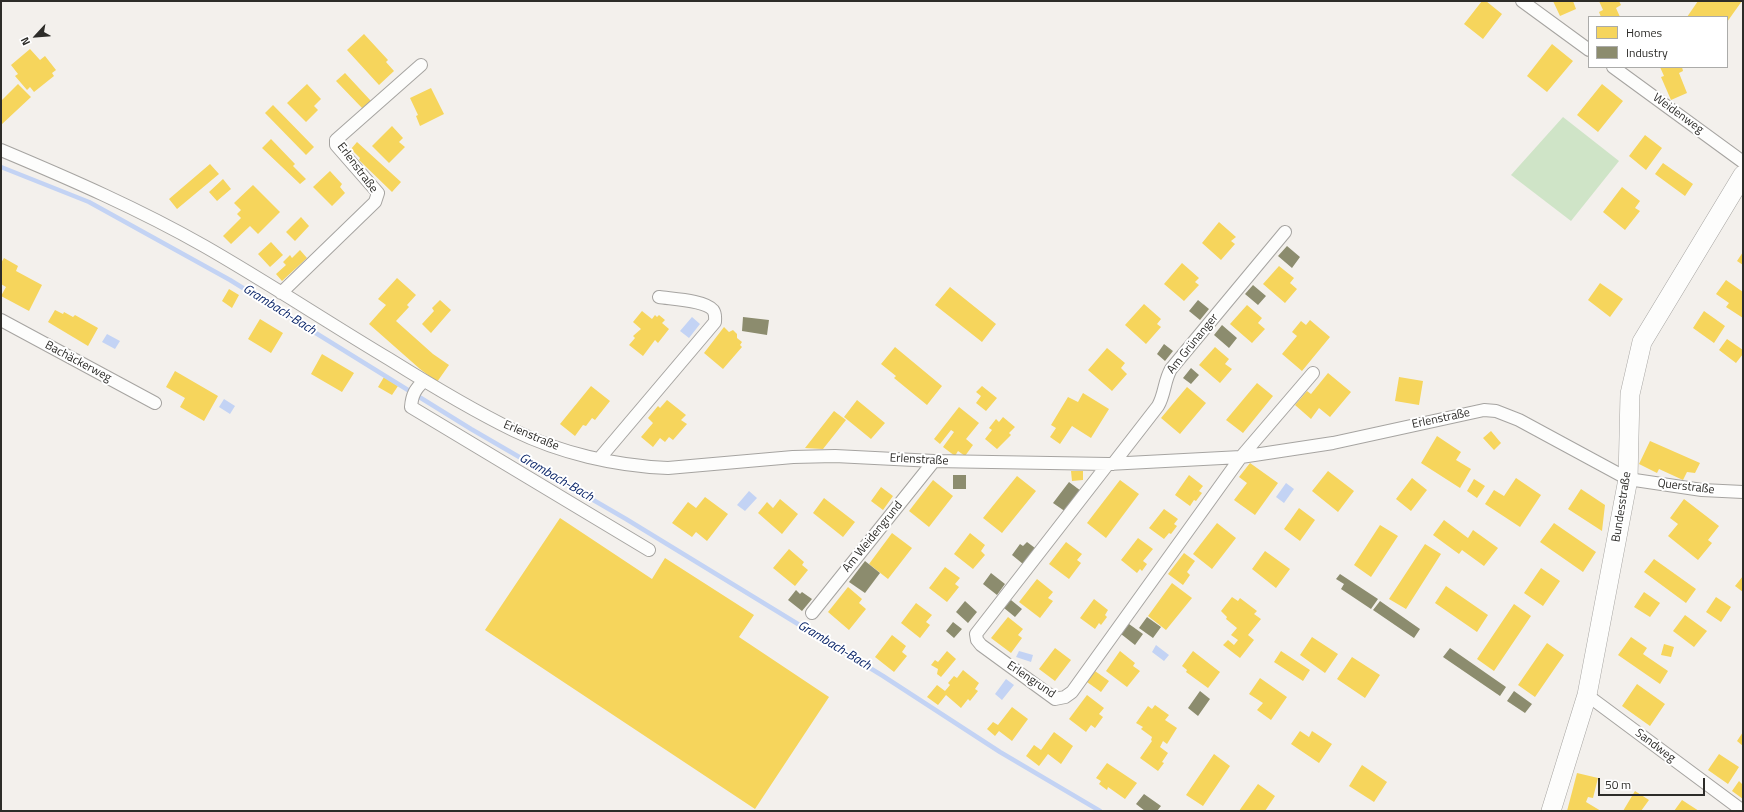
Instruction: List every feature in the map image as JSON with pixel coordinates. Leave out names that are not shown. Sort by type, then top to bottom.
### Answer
[{"type":"main road","name":"Bundesstraße","points":[[1550,811],[1587,695],[1628,479],[1630,394],[1642,342],[1743,175]]},
{"type":"street","points":[[1522,1],[1588,49]]},
{"type":"street","name":"Erlenstraße","points":[[281,293],[376,202],[378,193],[336,144],[336,140],[421,65]]},
{"type":"street","name":"Weidenweg","points":[[1614,68],[1743,162]]},
{"type":"street","name":"Erlenstraße","points":[[1,150],[73,180],[204,246],[281,293],[417,388],[548,445],[599,459],[648,467],[668,468],[793,457],[866,457],[934,461],[1111,464],[1240,457],[1333,443],[1456,415],[1490,410],[1519,420],[1628,479]]},
{"type":"street","name":"Am Grünanger","points":[[1111,464],[1158,406],[1162,399],[1166,377],[1171,370],[1285,232]]},
{"type":"street","points":[[599,459],[715,322],[716,316],[713,310],[700,303],[659,297]]},
{"type":"street","name":"Bachäckerweg","points":[[1,320],[156,403]]},
{"type":"street","points":[[1240,457],[1313,373]]},
{"type":"street","points":[[417,388],[411,407],[649,550]]},
{"type":"street","name":"Erlengrund","points":[[1111,464],[976,634],[977,640],[981,645],[1055,699],[1065,697],[1072,692],[1240,457]]},
{"type":"street","name":"Am Weidengrund","points":[[812,613],[934,461]]},
{"type":"street","name":"Querstraße","points":[[1628,479],[1702,490],[1743,492]]},
{"type":"street","name":"Sandweg","points":[[1587,695],[1743,811]]},
{"type":"green space","points":[[1563,117],[1619,161],[1571,221],[1511,175]]},
{"type":"water","points":[[692,317],[700,324],[689,338],[680,331]]},
{"type":"water","points":[[107,334],[120,341],[115,349],[102,342]]},
{"type":"water","points":[[224,399],[235,406],[230,414],[219,407]]},
{"type":"water","points":[[1286,483],[1294,489],[1284,503],[1276,497]]},
{"type":"water","points":[[749,491],[757,498],[745,511],[737,505]]},
{"type":"water","points":[[1156,645],[1169,655],[1164,661],[1152,652]]},
{"type":"water","points":[[1019,651],[1033,655],[1031,662],[1016,657]]},
{"type":"water","points":[[1006,679],[1014,685],[1002,700],[995,694]]},
{"type":"building: Homes","points":[[1482,1],[1486,1],[1502,14],[1483,39],[1464,24]]},
{"type":"building: Homes","points":[[1553,1],[1573,1],[1576,9],[1560,16]]},
{"type":"building: Homes","points":[[1599,1],[1619,1],[1621,5],[1616,8],[1620,16],[1601,16],[1599,12],[1603,10]]},
{"type":"building: Homes","points":[[1698,1],[1742,1],[1728,21],[1728,16],[1688,16]]},
{"type":"building: Homes","points":[[364,34],[388,60],[386,62],[394,71],[379,85],[347,50]]},
{"type":"building: Homes","points":[[1552,44],[1573,61],[1547,92],[1527,76]]},
{"type":"building: Homes","points":[[30,49],[40,60],[45,56],[56,70],[52,73],[54,76],[34,92],[30,87],[27,90],[15,76],[18,74],[11,65]]},
{"type":"building: Homes","points":[[1660,68],[1682,68],[1683,71],[1679,73],[1687,93],[1671,100],[1661,77],[1664,76]]},
{"type":"building: Homes","points":[[345,73],[371,101],[363,109],[336,81]]},
{"type":"building: Homes","points":[[18,84],[31,97],[1,125],[1,101]]},
{"type":"building: Homes","points":[[307,84],[321,99],[314,106],[318,110],[306,122],[287,103]]},
{"type":"building: Homes","points":[[1602,84],[1623,101],[1598,132],[1577,115]]},
{"type":"building: Homes","points":[[431,88],[444,114],[420,126],[416,116],[418,115],[410,98]]},
{"type":"building: Homes","points":[[273,105],[314,147],[306,155],[265,113]]},
{"type":"building: Homes","points":[[392,126],[403,138],[399,142],[405,147],[389,163],[372,146]]},
{"type":"building: Homes","points":[[1645,135],[1662,148],[1646,170],[1629,156]]},
{"type":"building: Homes","points":[[271,139],[295,164],[293,166],[306,179],[300,184],[262,148]]},
{"type":"building: Homes","points":[[357,142],[401,182],[392,192],[359,160],[360,158],[351,149]]},
{"type":"building: Homes","points":[[1663,163],[1693,184],[1685,196],[1655,174]]},
{"type":"building: Homes","points":[[210,164],[219,174],[177,209],[169,199]]},
{"type":"building: Homes","points":[[330,171],[342,184],[340,187],[345,193],[332,206],[313,187]]},
{"type":"building: Homes","points":[[223,179],[231,189],[217,201],[209,192]]},
{"type":"building: Homes","points":[[253,185],[280,212],[258,234],[250,226],[231,244],[223,236],[241,218],[237,214],[241,210],[234,203]]},
{"type":"building: Homes","points":[[1622,187],[1640,201],[1635,208],[1640,211],[1625,230],[1603,212]]},
{"type":"building: Homes","points":[[301,217],[309,226],[295,241],[286,232]]},
{"type":"building: Homes","points":[[1219,222],[1236,237],[1231,241],[1235,244],[1221,260],[1202,243]]},
{"type":"building: Homes","points":[[271,242],[283,255],[270,267],[258,254]]},
{"type":"building: Homes","points":[[300,250],[307,258],[282,281],[276,274],[286,265],[283,262],[290,255],[292,258]]},
{"type":"building: Homes","points":[[1743,252],[1743,265],[1737,261]]},
{"type":"building: Homes","points":[[4,258],[18,266],[16,271],[42,285],[29,311],[1,296],[6,287],[1,284],[1,263]]},
{"type":"building: Homes","points":[[1182,263],[1199,278],[1195,282],[1199,285],[1184,301],[1164,284]]},
{"type":"building: Homes","points":[[1279,266],[1294,278],[1290,283],[1297,289],[1285,303],[1263,284]]},
{"type":"building: Homes","points":[[397,278],[416,295],[407,305],[409,307],[396,321],[433,354],[449,365],[437,382],[369,324],[386,305],[378,299]]},
{"type":"building: Homes","points":[[1726,280],[1743,292],[1743,318],[1726,307],[1729,303],[1716,294]]},
{"type":"building: Homes","points":[[1600,283],[1623,299],[1610,317],[1588,300]]},
{"type":"building: Homes","points":[[950,287],[996,324],[982,342],[935,305]]},
{"type":"building: Homes","points":[[229,289],[239,295],[232,308],[222,301]]},
{"type":"building: Homes","points":[[440,300],[451,310],[431,333],[422,324],[434,311],[432,308]]},
{"type":"building: Homes","points":[[1144,304],[1161,319],[1157,324],[1161,327],[1146,344],[1125,325]]},
{"type":"building: Homes","points":[[1247,305],[1262,318],[1258,323],[1265,329],[1252,343],[1230,324]]},
{"type":"building: Homes","points":[[55,310],[63,314],[64,312],[73,317],[75,315],[98,328],[88,346],[48,322]]},
{"type":"building: Homes","points":[[642,311],[652,319],[655,315],[657,317],[659,315],[665,320],[662,323],[669,329],[658,343],[655,340],[643,356],[629,345],[635,338],[633,336],[641,329],[633,322]]},
{"type":"building: Homes","points":[[1704,311],[1725,326],[1714,343],[1693,328]]},
{"type":"building: Homes","points":[[260,319],[283,333],[271,353],[248,339]]},
{"type":"building: Homes","points":[[1310,320],[1330,337],[1302,371],[1282,354],[1297,336],[1292,332],[1301,321],[1306,325]]},
{"type":"building: Homes","points":[[724,327],[729,332],[733,330],[737,334],[737,338],[742,342],[740,345],[742,347],[723,369],[704,353]]},
{"type":"building: Homes","points":[[1727,339],[1743,350],[1743,354],[1736,363],[1719,350]]},
{"type":"building: Homes","points":[[895,347],[942,386],[927,405],[894,378],[896,376],[881,364]]},
{"type":"building: Homes","points":[[1215,347],[1229,359],[1225,364],[1232,369],[1220,383],[1199,365]]},
{"type":"building: Homes","points":[[1107,348],[1125,363],[1121,368],[1127,374],[1112,391],[1088,370]]},
{"type":"building: Homes","points":[[322,354],[354,373],[342,392],[311,374]]},
{"type":"building: Homes","points":[[175,371],[218,396],[204,421],[180,407],[185,398],[166,387]]},
{"type":"building: Homes","points":[[1328,373],[1351,392],[1330,417],[1319,408],[1311,419],[1295,405],[1307,391],[1311,394]]},
{"type":"building: Homes","points":[[384,377],[398,386],[392,395],[378,387]]},
{"type":"building: Homes","points":[[1399,377],[1423,381],[1419,405],[1395,401]]},
{"type":"building: Homes","points":[[1257,383],[1273,396],[1243,433],[1226,420]]},
{"type":"building: Homes","points":[[591,386],[610,401],[595,420],[592,418],[586,426],[583,425],[575,436],[560,424]]},
{"type":"building: Homes","points":[[982,386],[997,398],[986,411],[976,403],[981,396],[976,392]]},
{"type":"building: Homes","points":[[1187,387],[1206,403],[1180,434],[1161,418]]},
{"type":"building: Homes","points":[[1083,393],[1109,409],[1091,438],[1072,426],[1060,444],[1050,437],[1056,428],[1051,425],[1068,397],[1078,402]]},
{"type":"building: Homes","points":[[667,400],[686,415],[681,420],[687,424],[673,440],[669,437],[665,442],[660,438],[653,447],[641,437],[653,423],[648,418],[658,406],[660,408]]},
{"type":"building: Homes","points":[[857,400],[885,423],[871,439],[844,417]]},
{"type":"building: Homes","points":[[959,407],[979,423],[966,439],[973,445],[965,456],[958,451],[955,456],[943,447],[954,432],[951,430],[940,444],[934,439]]},
{"type":"building: Homes","points":[[834,411],[846,420],[823,449],[805,448]]},
{"type":"building: Homes","points":[[1003,417],[1015,427],[1009,433],[1011,435],[997,449],[985,439],[992,430],[989,428],[996,419],[999,422]]},
{"type":"building: Homes","points":[[1491,431],[1501,443],[1494,450],[1483,438]]},
{"type":"building: Homes","points":[[1437,436],[1461,452],[1456,460],[1471,469],[1460,488],[1421,463]]},
{"type":"building: Homes","points":[[1650,441],[1700,463],[1695,473],[1687,472],[1683,480],[1659,469],[1657,473],[1639,464]]},
{"type":"building: Homes","points":[[1250,463],[1278,483],[1255,515],[1234,500],[1247,483],[1239,477]]},
{"type":"building: Homes","points":[[1071,471],[1083,471],[1083,480],[1072,481]]},
{"type":"building: Homes","points":[[1328,471],[1354,491],[1338,512],[1312,491]]},
{"type":"building: Homes","points":[[1189,475],[1203,486],[1199,491],[1202,493],[1190,506],[1175,495]]},
{"type":"building: Homes","points":[[1017,476],[1036,491],[1002,533],[983,518]]},
{"type":"building: Homes","points":[[1412,478],[1427,490],[1411,511],[1396,499]]},
{"type":"building: Homes","points":[[1516,478],[1541,495],[1520,527],[1485,504],[1494,490],[1504,496]]},
{"type":"building: Homes","points":[[1474,479],[1485,486],[1477,498],[1467,491]]},
{"type":"building: Homes","points":[[933,480],[953,496],[929,527],[909,511]]},
{"type":"building: Homes","points":[[1120,480],[1139,494],[1106,538],[1087,523]]},
{"type":"building: Homes","points":[[881,487],[893,496],[883,510],[871,501]]},
{"type":"building: Homes","points":[[1581,489],[1605,505],[1602,531],[1568,509]]},
{"type":"building: Homes","points":[[705,497],[728,514],[707,541],[696,532],[692,537],[672,523],[688,502],[696,508]]},
{"type":"building: Homes","points":[[824,498],[855,522],[843,537],[813,513]]},
{"type":"building: Homes","points":[[780,499],[798,514],[782,534],[758,513],[767,502],[773,508]]},
{"type":"building: Homes","points":[[1684,499],[1719,526],[1708,540],[1712,543],[1698,560],[1668,536],[1678,524],[1670,518]]},
{"type":"building: Homes","points":[[1299,508],[1315,520],[1300,541],[1284,529]]},
{"type":"building: Homes","points":[[1164,509],[1178,519],[1174,524],[1177,526],[1171,534],[1169,533],[1164,539],[1149,528]]},
{"type":"building: Homes","points":[[560,518],[652,579],[665,558],[754,615],[739,637],[829,697],[755,809],[485,630]]},
{"type":"building: Homes","points":[[1444,520],[1468,538],[1473,530],[1498,548],[1484,566],[1462,550],[1459,554],[1433,535]]},
{"type":"building: Homes","points":[[1217,523],[1236,538],[1212,569],[1193,554]]},
{"type":"building: Homes","points":[[1554,523],[1596,552],[1583,572],[1540,542]]},
{"type":"building: Homes","points":[[1380,525],[1398,536],[1371,577],[1354,565]]},
{"type":"building: Homes","points":[[892,533],[912,548],[888,579],[869,564]]},
{"type":"building: Homes","points":[[970,533],[985,545],[981,551],[985,555],[973,569],[954,554]]},
{"type":"building: Homes","points":[[1138,538],[1153,549],[1143,561],[1147,564],[1142,571],[1140,569],[1137,573],[1121,560]]},
{"type":"building: Homes","points":[[1066,542],[1082,554],[1077,560],[1081,563],[1069,579],[1049,564]]},
{"type":"building: Homes","points":[[1425,544],[1441,554],[1406,609],[1389,599]]},
{"type":"building: Homes","points":[[789,549],[804,562],[802,565],[808,570],[795,586],[773,568]]},
{"type":"building: Homes","points":[[1265,551],[1290,569],[1276,588],[1252,569]]},
{"type":"building: Homes","points":[[1184,553],[1195,561],[1187,572],[1190,575],[1183,585],[1168,574]]},
{"type":"building: Homes","points":[[1654,559],[1696,589],[1686,603],[1644,572]]},
{"type":"building: Homes","points":[[945,567],[960,578],[955,584],[959,587],[947,602],[929,588]]},
{"type":"building: Homes","points":[[1541,568],[1560,581],[1543,606],[1524,593]]},
{"type":"building: Homes","points":[[1743,576],[1743,592],[1735,586]]},
{"type":"building: Homes","points":[[1037,579],[1053,592],[1048,598],[1053,601],[1040,618],[1019,602]]},
{"type":"building: Homes","points":[[1172,583],[1192,598],[1166,630],[1148,616]]},
{"type":"building: Homes","points":[[1446,586],[1488,615],[1477,632],[1435,603]]},
{"type":"building: Homes","points":[[848,587],[862,599],[859,603],[866,609],[849,630],[828,612]]},
{"type":"building: Homes","points":[[1644,592],[1660,603],[1650,617],[1634,607]]},
{"type":"building: Homes","points":[[1232,597],[1238,601],[1240,598],[1257,611],[1254,614],[1261,619],[1248,635],[1254,640],[1240,658],[1223,645],[1228,640],[1234,645],[1238,640],[1231,635],[1237,628],[1226,619],[1227,617],[1221,611]]},
{"type":"building: Homes","points":[[1716,597],[1731,607],[1721,622],[1706,612]]},
{"type":"building: Homes","points":[[1094,599],[1108,610],[1105,615],[1107,617],[1101,625],[1099,623],[1095,629],[1080,618]]},
{"type":"building: Homes","points":[[916,603],[932,615],[926,622],[930,625],[920,638],[901,623]]},
{"type":"building: Homes","points":[[1514,604],[1531,616],[1494,671],[1477,659]]},
{"type":"building: Homes","points":[[1685,615],[1707,631],[1694,647],[1673,631]]},
{"type":"building: Homes","points":[[1008,617],[1023,629],[1018,635],[1022,638],[1011,653],[991,638]]},
{"type":"building: Homes","points":[[892,635],[906,646],[902,652],[907,656],[894,672],[875,657]]},
{"type":"building: Homes","points":[[1312,637],[1338,654],[1325,673],[1300,655]]},
{"type":"building: Homes","points":[[1631,637],[1647,648],[1643,654],[1668,671],[1660,684],[1618,655]]},
{"type":"building: Homes","points":[[1547,643],[1564,655],[1535,697],[1518,685]]},
{"type":"building: Homes","points":[[1664,644],[1674,647],[1671,657],[1661,655]]},
{"type":"building: Homes","points":[[1055,648],[1071,660],[1055,681],[1039,669]]},
{"type":"building: Homes","points":[[947,651],[956,659],[941,677],[937,674],[938,669],[931,665],[935,660],[938,662]]},
{"type":"building: Homes","points":[[1120,651],[1135,663],[1133,666],[1140,671],[1127,687],[1106,671]]},
{"type":"building: Homes","points":[[1193,651],[1220,672],[1208,688],[1186,672],[1187,670],[1182,666]]},
{"type":"building: Homes","points":[[1281,651],[1310,670],[1303,681],[1274,662]]},
{"type":"building: Homes","points":[[1352,657],[1380,675],[1365,698],[1337,679]]},
{"type":"building: Homes","points":[[963,670],[979,683],[975,689],[978,691],[970,701],[968,699],[961,708],[946,695],[938,705],[927,697],[937,685],[945,691],[950,685],[948,683],[954,676],[957,678]]},
{"type":"building: Homes","points":[[1095,671],[1109,681],[1101,692],[1087,682]]},
{"type":"building: Homes","points":[[1260,678],[1287,697],[1271,720],[1257,710],[1263,703],[1249,694]]},
{"type":"building: Homes","points":[[1637,684],[1665,704],[1650,726],[1622,706]]},
{"type":"building: Homes","points":[[1087,695],[1104,708],[1099,714],[1103,717],[1095,728],[1091,725],[1086,732],[1069,719]]},
{"type":"building: Homes","points":[[1155,705],[1169,715],[1165,720],[1177,728],[1167,744],[1163,741],[1160,747],[1168,753],[1162,762],[1164,763],[1158,771],[1140,758],[1152,741],[1152,737],[1141,729],[1143,727],[1136,723],[1148,706],[1152,709]]},
{"type":"building: Homes","points":[[1012,707],[1028,719],[1012,741],[999,731],[995,736],[987,729],[993,722],[998,725]]},
{"type":"building: Homes","points":[[1300,731],[1309,737],[1312,731],[1332,744],[1319,763],[1291,744]]},
{"type":"building: Homes","points":[[1054,732],[1073,746],[1061,764],[1048,754],[1039,766],[1026,756],[1034,745],[1041,750]]},
{"type":"building: Homes","points":[[1743,732],[1743,746],[1737,741]]},
{"type":"building: Homes","points":[[1214,754],[1230,766],[1203,806],[1186,795]]},
{"type":"building: Homes","points":[[1719,754],[1739,767],[1728,784],[1708,770]]},
{"type":"building: Homes","points":[[1107,763],[1137,783],[1125,799],[1108,787],[1107,790],[1099,784],[1101,781],[1096,778]]},
{"type":"building: Homes","points":[[1362,765],[1387,782],[1374,802],[1349,786]]},
{"type":"building: Homes","points":[[1577,773],[1598,778],[1593,798],[1588,797],[1586,802],[1601,811],[1567,811]]},
{"type":"building: Homes","points":[[1739,781],[1743,785],[1743,799],[1732,791]]},
{"type":"building: Homes","points":[[1258,784],[1275,796],[1265,811],[1239,811]]},
{"type":"building: Homes","points":[[1635,791],[1649,800],[1641,811],[1623,811]]},
{"type":"building: Homes","points":[[1682,800],[1699,811],[1674,811]]},
{"type":"building: Industry","points":[[1287,246],[1300,257],[1292,268],[1278,256]]},
{"type":"building: Industry","points":[[1253,285],[1266,296],[1258,305],[1245,294]]},
{"type":"building: Industry","points":[[1198,300],[1209,309],[1200,320],[1189,311]]},
{"type":"building: Industry","points":[[743,317],[769,320],[767,335],[742,331]]},
{"type":"building: Industry","points":[[1222,325],[1237,338],[1229,348],[1214,335]]},
{"type":"building: Industry","points":[[1164,344],[1173,351],[1165,361],[1157,354]]},
{"type":"building: Industry","points":[[1191,368],[1199,375],[1191,384],[1183,378]]},
{"type":"building: Industry","points":[[953,475],[966,475],[966,489],[953,489]]},
{"type":"building: Industry","points":[[1069,482],[1081,491],[1066,512],[1053,503]]},
{"type":"building: Industry","points":[[1027,542],[1035,548],[1023,564],[1012,555],[1020,544],[1023,546]]},
{"type":"building: Industry","points":[[865,561],[880,573],[865,593],[849,582]]},
{"type":"building: Industry","points":[[991,573],[1005,584],[997,595],[983,584]]},
{"type":"building: Industry","points":[[1340,574],[1378,599],[1371,609],[1341,589],[1344,584],[1336,579]]},
{"type":"building: Industry","points":[[796,590],[800,594],[802,592],[812,599],[802,611],[788,600]]},
{"type":"building: Industry","points":[[1011,600],[1022,609],[1015,617],[1004,608]]},
{"type":"building: Industry","points":[[965,601],[977,612],[968,623],[956,612]]},
{"type":"building: Industry","points":[[1380,601],[1420,629],[1414,638],[1373,610]]},
{"type":"building: Industry","points":[[1147,617],[1161,627],[1153,638],[1139,628]]},
{"type":"building: Industry","points":[[953,622],[962,629],[954,638],[946,631]]},
{"type":"building: Industry","points":[[1129,624],[1143,634],[1135,645],[1121,634]]},
{"type":"building: Industry","points":[[1450,648],[1506,687],[1500,696],[1443,657]]},
{"type":"building: Industry","points":[[1200,691],[1210,699],[1198,716],[1188,708]]},
{"type":"building: Industry","points":[[1514,691],[1532,704],[1525,713],[1507,701]]},
{"type":"building: Industry","points":[[1144,794],[1161,806],[1157,811],[1145,811],[1136,804]]},
{"type":"waterway","name":"Grambach-Bach","points":[[1,167],[89,202],[230,280],[471,429],[626,519],[883,676],[1000,752],[1100,811]]}]
